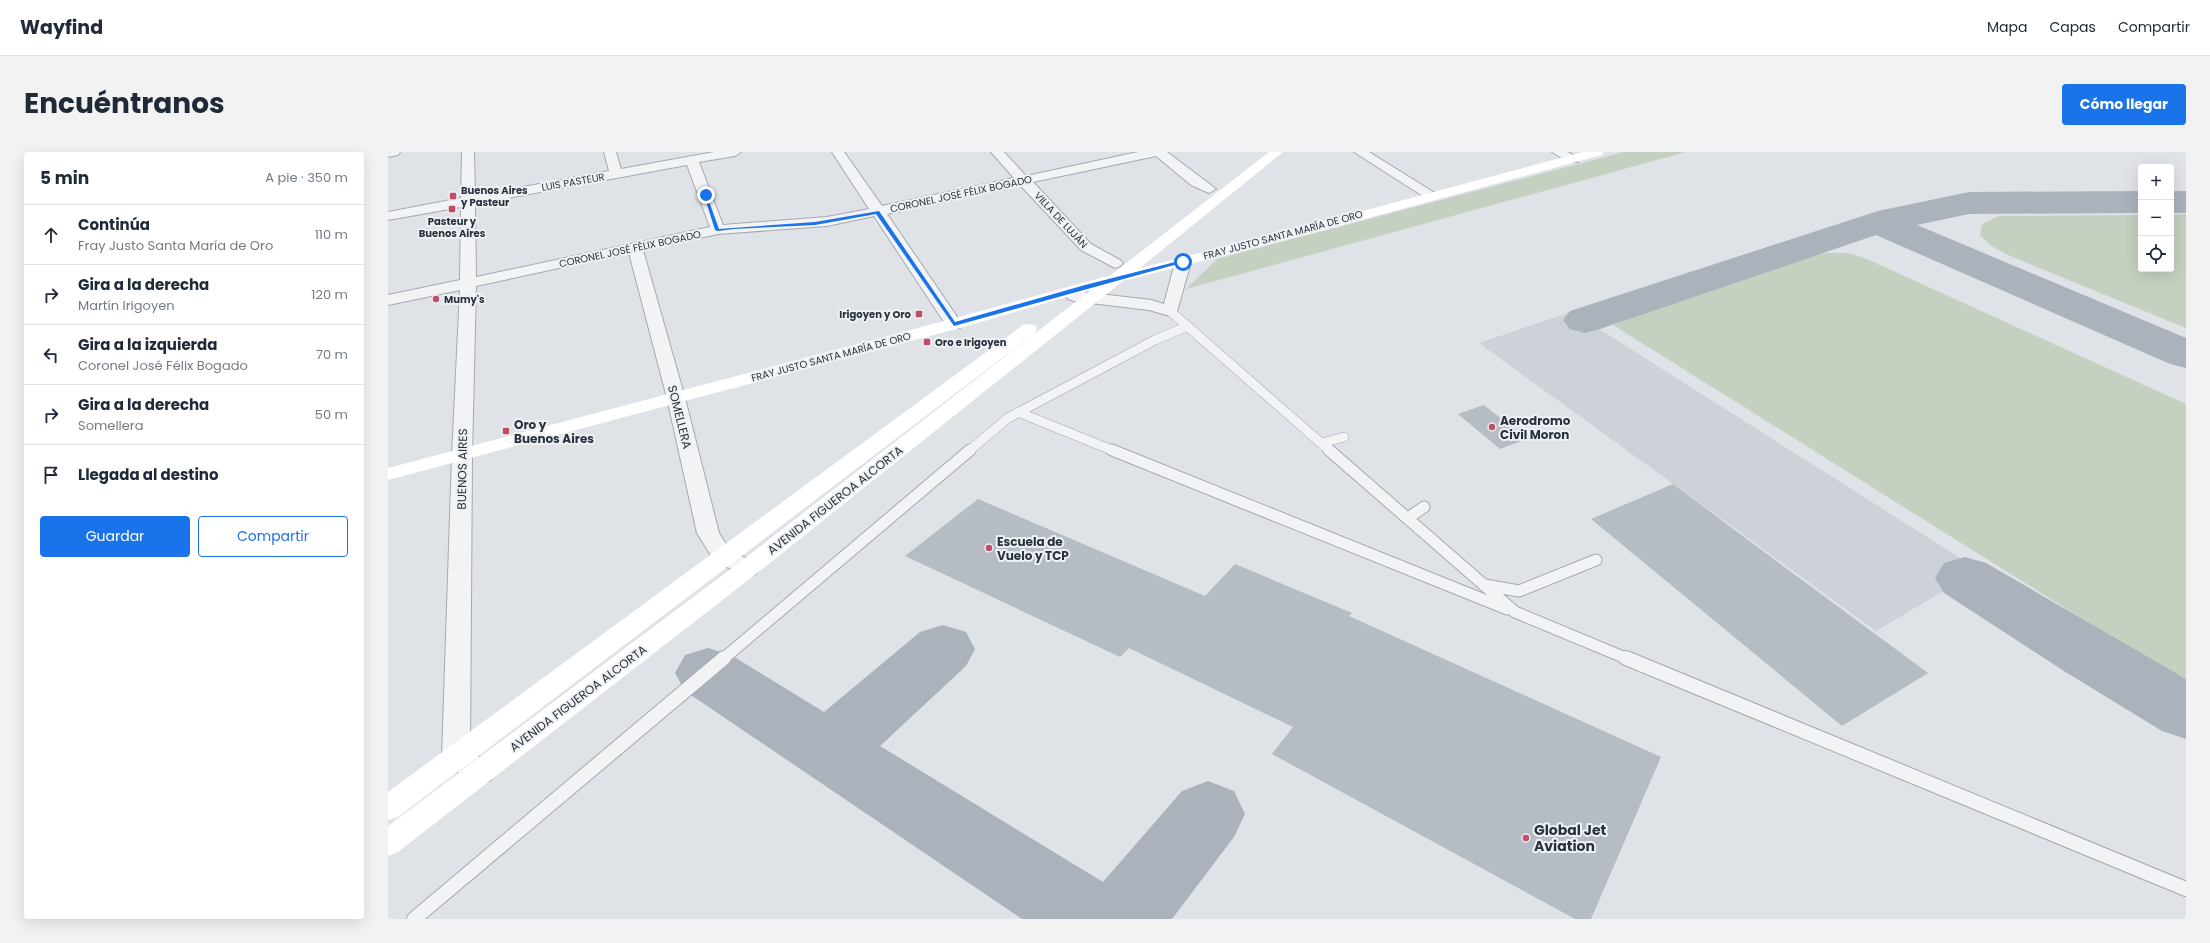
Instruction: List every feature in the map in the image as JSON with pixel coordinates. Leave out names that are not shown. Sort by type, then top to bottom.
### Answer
[{"type":"main road","name":"AVENIDA FIGUEROA ALCORTA","points":[[1116,271],[1209,189],[1258,152]]},
{"type":"main road","name":"AVENIDA FIGUEROA ALCORTA","points":[[388,808],[723,557],[1277,152]]},
{"type":"main road","name":"FRAY JUSTO SANTA MARÍA DE ORO","points":[[1116,271],[1183,262],[1323,226],[1431,195],[1598,152]]},
{"type":"main road","name":"AVENIDA FIGUEROA ALCORTA","points":[[388,843],[748,568],[1084,293]]},
{"type":"main road","name":"FRAY JUSTO SANTA MARÍA DE ORO","points":[[388,474],[954,324],[1084,293]]},
{"type":"street","points":[[388,153],[394,152]]},
{"type":"street","name":"BUENOS AIRES","points":[[456,757],[462,455],[468,283],[468,152]]},
{"type":"street","points":[[610,152],[616,174]]},
{"type":"street","name":"LUIS PASTEUR","points":[[388,216],[735,152]]},
{"type":"street","points":[[838,152],[954,324]]},
{"type":"street","name":"VILLA DE LUJÁN","points":[[997,152],[1090,251],[1116,271]]},
{"type":"street","points":[[1157,152],[1209,189]]},
{"type":"street","name":"CORONEL JOSÉ FÉLIX BOGADO","points":[[388,300],[718,230],[734,227],[815,224],[878,212],[1157,152]]},
{"type":"street","points":[[1360,152],[1431,195]]},
{"type":"street","points":[[1558,152],[1573,159]]},
{"type":"street","points":[[692,160],[718,230]]},
{"type":"street","name":"SOMELLERA","points":[[635,248],[676,398],[708,533],[723,557]]},
{"type":"street","points":[[1084,293],[1151,305],[1170,311],[1183,262]]},
{"type":"street","points":[[723,557],[748,568]]},
{"type":"street","points":[[456,757],[481,772]]},
{"type":"lane","points":[[1170,311],[1515,612]]},
{"type":"lane","points":[[414,919],[1018,412],[1155,340],[1188,326]]},
{"type":"lane","points":[[1018,412],[1623,654],[2186,889]]},
{"type":"lane","points":[[1322,443],[1344,437]]},
{"type":"lane","points":[[1408,518],[1424,507]]},
{"type":"lane","points":[[1484,585],[1519,591],[1596,560]]},
{"type":"shaded area","points":[[1571,312],[1979,570],[1876,631],[1479,343]]},
{"type":"green space","points":[[1624,152],[1686,152],[1186,289],[1217,259]]},
{"type":"green space","points":[[2186,214],[2186,328],[2010,256],[1990,245],[1980,235],[1982,224],[1999,216],[2138,215],[2138,272],[2174,272],[2174,215]]},
{"type":"green space","points":[[1848,253],[1867,259],[2186,404],[2186,679],[2137,653],[1613,325],[1804,255]]},
{"type":"building","name":"Aerodromo Civil Moron","points":[[1484,405],[1527,439],[1500,449],[1458,414]]},
{"type":"building","points":[[1673,484],[1928,673],[1842,726],[1591,519]]},
{"type":"building","points":[[978,499],[1205,596],[1235,564],[1352,613],[1349,616],[1661,757],[1591,919],[1575,919],[1272,754],[1293,727],[1129,648],[1120,657],[905,556]]},
{"type":"taxiway","points":[[1878,222],[1969,203],[2138,202]]},
{"type":"taxiway","points":[[2174,202],[2186,202]]},
{"type":"taxiway","points":[[1585,320],[1878,222]]},
{"type":"taxiway","points":[[1878,222],[2186,354]]},
{"type":"taxiway","points":[[1965,578],[2087,654],[2186,712]]},
{"type":"taxiway","points":[[828,750],[943,649]]},
{"type":"taxiway","points":[[708,673],[1091,919]]},
{"type":"taxiway","points":[[1123,919],[1208,814]]},
{"type":"place","name":"Buenos Aires y Pasteur","points":[[453,196]]},
{"type":"place","name":"Pasteur y Buenos Aires","points":[[452,209]]},
{"type":"place","name":"Mumy's","points":[[436,299]]},
{"type":"place","name":"Irigoyen y Oro","points":[[919,314]]},
{"type":"place","name":"Oro e Irigoyen","points":[[927,342]]},
{"type":"place","name":"Aerodromo Civil Moron","points":[[1492,427]]},
{"type":"place","name":"Oro y Buenos Aires","points":[[506,431]]},
{"type":"place","name":"Escuela de Vuelo y TCP","points":[[989,548]]},
{"type":"place","name":"Global Jet Aviation","points":[[1526,838]]},
{"type":"route","points":[[706,195],[718,230],[734,227],[815,224],[878,212],[954,324],[1087,286],[1183,262]]}]
